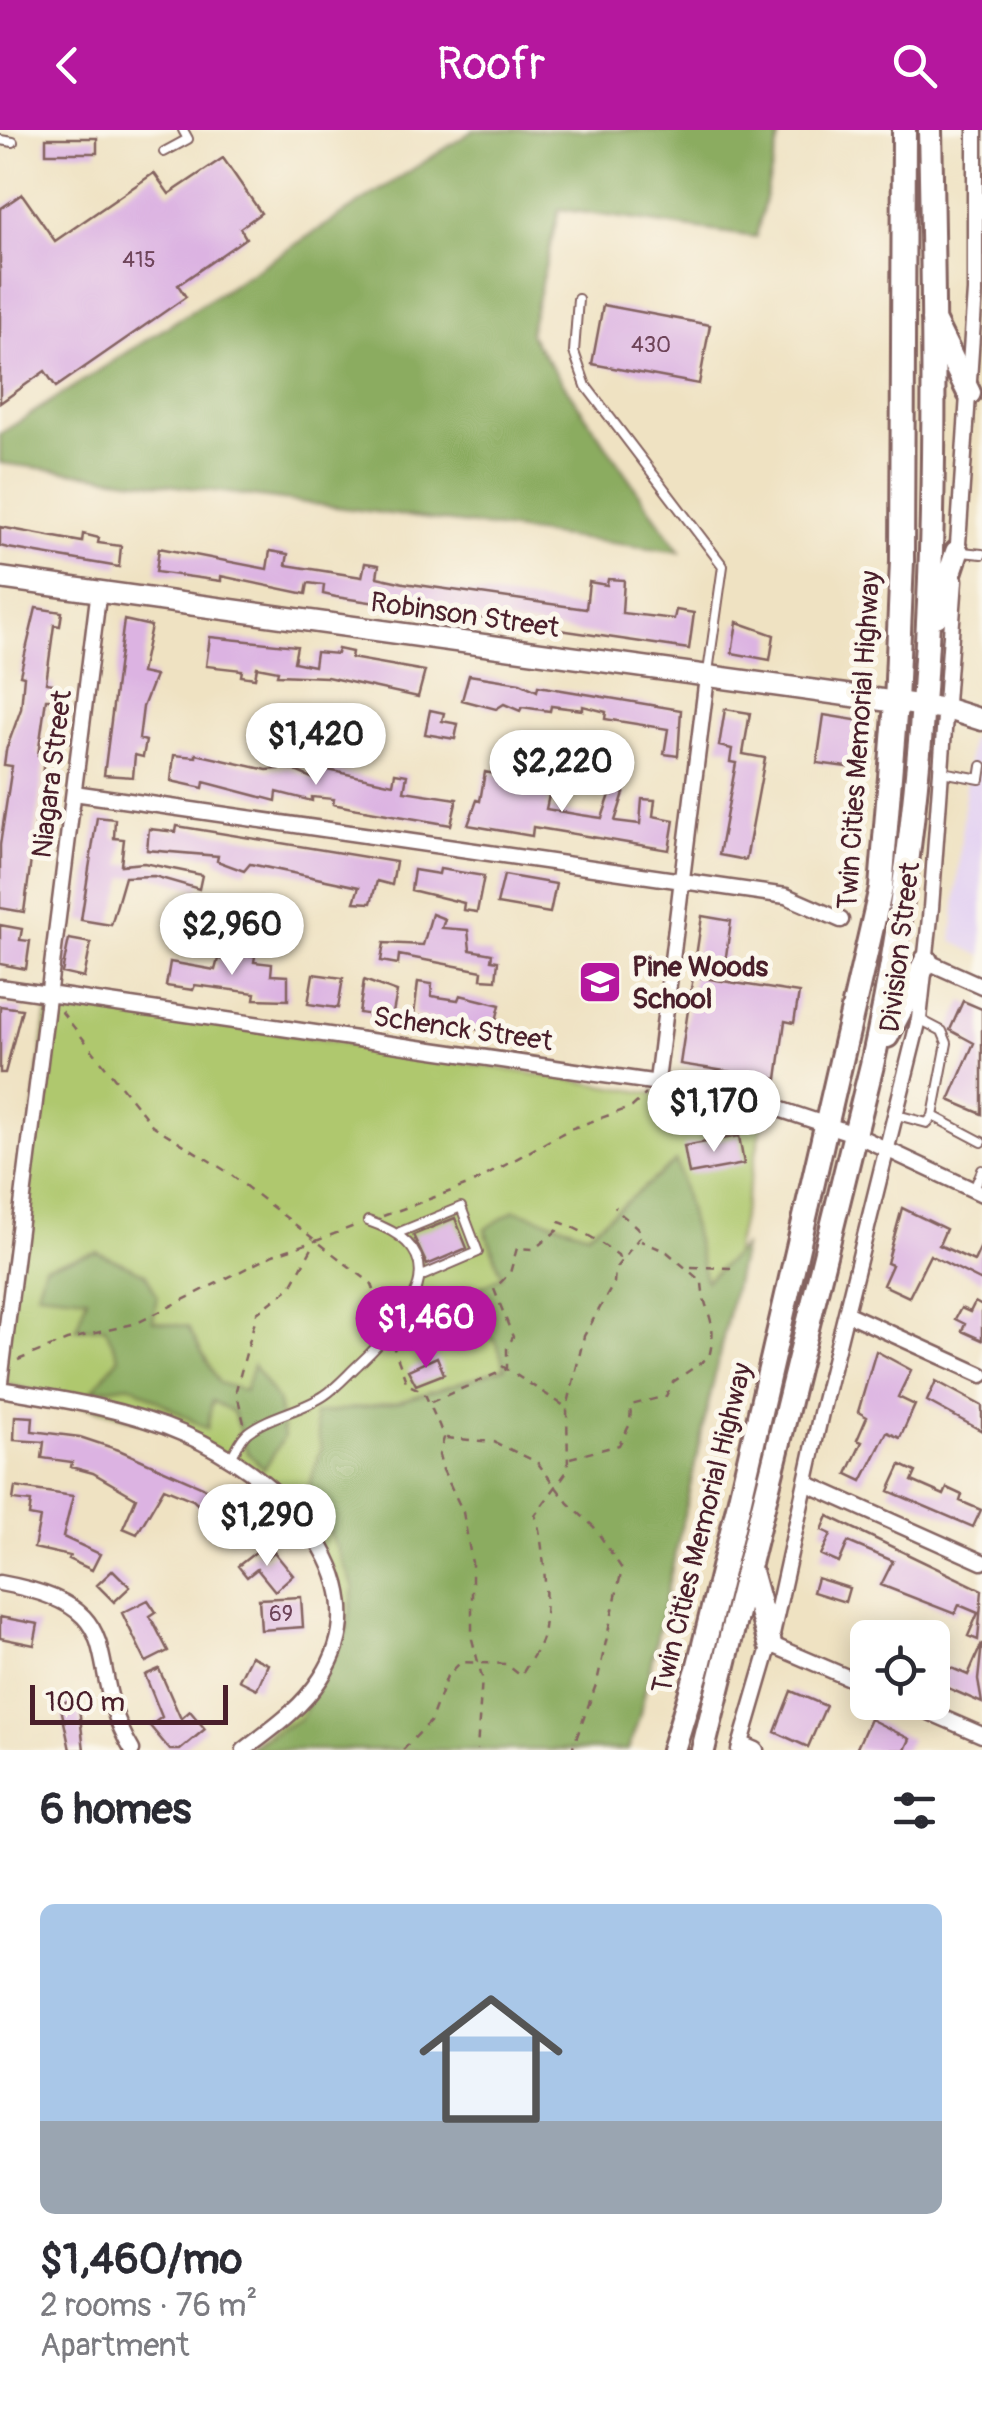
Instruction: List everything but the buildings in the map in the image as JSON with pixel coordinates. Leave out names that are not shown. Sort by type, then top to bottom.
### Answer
[{"type":"main road","name":"Twin Cities Memorial Highway","points":[[673,1750],[698,1669],[881,888],[896,703],[902,544],[904,130]]},
{"type":"main road","name":"Twin Cities Memorial Highway","points":[[703,1750],[750,1573],[872,1066],[896,958],[909,870],[926,653],[930,130]]},
{"type":"main road","points":[[931,316],[969,394]]},
{"type":"main road","points":[[926,653],[958,552]]},
{"type":"main road","points":[[872,1066],[926,960]]},
{"type":"main road","points":[[750,1573],[770,1644]]},
{"type":"street","name":"Division Street","points":[[746,1748],[821,1413],[918,1019],[942,772],[969,394],[977,240],[975,130]]},
{"type":"street","name":"Robinson Street","points":[[0,578],[946,709],[982,720]]},
{"type":"street","name":"Niagara Street","points":[[1,1374],[99,589]]},
{"type":"street","points":[[656,1081],[707,676]]},
{"type":"street","points":[[74,793],[786,896],[841,920]]},
{"type":"street","points":[[926,960],[982,986]]},
{"type":"street","name":"Schenck Street","points":[[0,987],[734,1094],[854,1134],[978,1192]]},
{"type":"street","points":[[848,1314],[982,1375]]},
{"type":"street","points":[[0,1389],[132,1416],[184,1434],[231,1458],[274,1488],[314,1532],[335,1578],[340,1631],[324,1675],[296,1711],[244,1750]]},
{"type":"street","points":[[808,1484],[982,1562]]},
{"type":"street","points":[[0,1582],[43,1591],[70,1603],[90,1624],[106,1661],[116,1724],[132,1750]]},
{"type":"street","points":[[770,1644],[850,1678]]},
{"type":"street","points":[[946,1720],[982,1736]]},
{"type":"lane","points":[[164,152],[188,139],[182,130]]},
{"type":"lane","points":[[0,140],[13,142]]},
{"type":"lane","points":[[578,299],[574,352],[586,386],[723,566],[707,676]]},
{"type":"lane","points":[[958,552],[982,554]]},
{"type":"lane","points":[[942,772],[980,778],[982,766]]},
{"type":"lane","points":[[897,1115],[928,1123],[933,1116],[947,1043],[942,1031],[918,1019]]},
{"type":"lane","points":[[933,1116],[982,1142]]},
{"type":"lane","points":[[978,1192],[982,1170]]},
{"type":"lane","points":[[400,1232],[460,1207],[478,1252],[422,1276]]},
{"type":"lane","points":[[231,1458],[246,1433],[326,1395],[389,1336],[414,1300],[422,1276],[411,1245],[400,1232],[368,1221]]},
{"type":"path","points":[[49,994],[90,1053],[152,1125],[226,1171],[372,1284],[408,1384],[424,1392],[444,1438],[439,1455],[463,1512],[472,1563],[476,1660],[482,1698],[477,1750]]},
{"type":"path","points":[[460,1207],[473,1183]]},
{"type":"path","points":[[403,1750],[430,1722],[447,1676],[460,1662],[506,1664],[521,1676],[541,1642],[546,1592],[542,1526],[535,1515],[559,1486],[569,1459],[567,1408],[579,1349],[610,1292],[620,1262],[642,1234],[636,1224],[622,1218],[615,1206]]},
{"type":"path","points":[[508,1369],[507,1348],[513,1338],[494,1289],[510,1273],[517,1248],[534,1248],[545,1242],[559,1229],[559,1222],[609,1248],[620,1262]]},
{"type":"path","points":[[569,1459],[619,1445],[630,1424],[631,1405],[666,1396],[673,1382],[709,1357],[715,1321],[703,1301],[702,1282],[690,1267],[639,1240]]},
{"type":"path","points":[[1,1374],[66,1340],[137,1324],[273,1255],[316,1241]]},
{"type":"path","points":[[690,1267],[734,1268]]},
{"type":"path","points":[[502,1366],[567,1408]]},
{"type":"path","points":[[429,1403],[508,1369]]},
{"type":"path","points":[[444,1438],[494,1442],[537,1462],[559,1486],[568,1503],[594,1527],[622,1569],[597,1682],[572,1750]]},
{"type":"shaded area","points":[[970,738],[982,741],[982,956],[952,941]]},
{"type":"green space","points":[[474,130],[781,130],[756,237],[559,209],[529,334],[680,552],[0,463],[0,434]]},
{"type":"green space","points":[[49,994],[765,1112],[642,1676],[244,1750],[296,1711],[340,1631],[335,1578],[273,1488],[184,1434],[0,1382]]},
{"type":"green space","points":[[676,1161],[706,1281],[743,1247],[639,1718],[628,1750],[245,1750],[301,1718],[347,1631],[354,1587],[309,1487],[321,1448],[314,1414],[398,1402],[505,1368],[496,1341],[439,1309],[502,1276],[485,1229],[515,1210],[588,1233]]},
{"type":"green space","points":[[97,1252],[146,1274],[157,1296],[153,1321],[188,1327],[219,1383],[245,1391],[253,1365],[278,1401],[284,1437],[264,1469],[247,1452],[233,1412],[212,1401],[207,1429],[131,1385],[92,1391],[119,1357],[105,1327],[76,1329],[87,1297],[37,1292],[45,1266]]},
{"type":"place","name":"Pine Woods School","points":[[600,982]]}]
